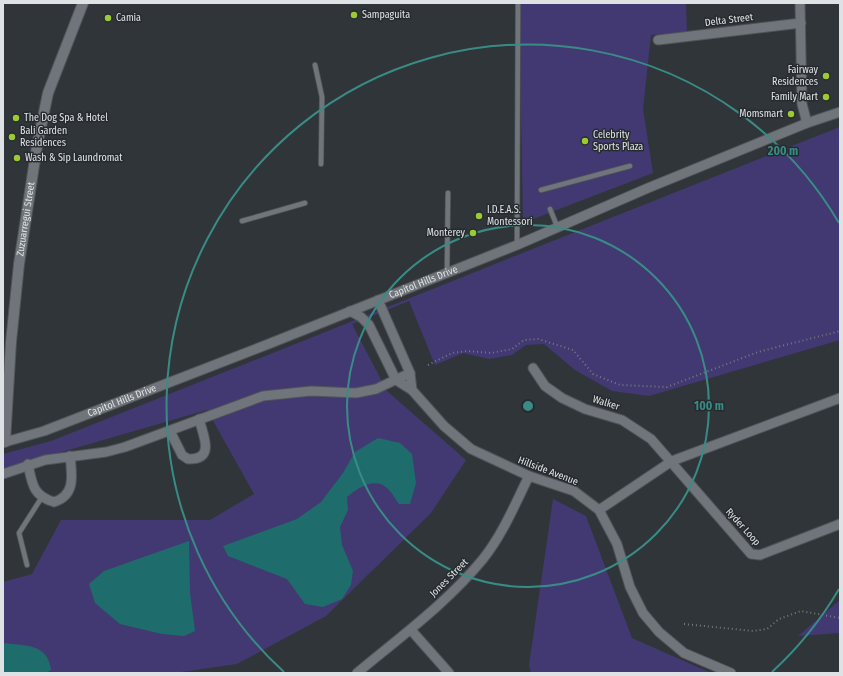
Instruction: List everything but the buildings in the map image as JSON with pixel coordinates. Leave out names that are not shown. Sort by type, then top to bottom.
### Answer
[{"type":"street","name":"Zuzuarregui Street","points":[[4,442],[11,342],[20,264],[37,146],[48,94],[83,3]]},
{"type":"street","points":[[800,3],[802,104],[807,123]]},
{"type":"street","name":"Delta Street","points":[[658,40],[801,23]]},
{"type":"street","name":"Capitol Hills Drive","points":[[4,442],[55,426],[378,300],[517,245],[557,226],[807,123],[840,112]]},
{"type":"street","points":[[378,300],[410,373],[412,390]]},
{"type":"street","points":[[350,311],[361,317],[369,325],[396,380]]},
{"type":"street","name":"Walker","points":[[533,368],[545,386],[562,398],[585,409],[622,420],[651,439],[672,461]]},
{"type":"street","points":[[3,474],[28,464],[70,456],[106,452],[170,431],[263,396],[311,391],[356,393],[376,389],[410,373]]},
{"type":"street","name":"Hillside Avenue","points":[[396,380],[412,390],[444,426],[471,449],[529,476],[574,491],[600,510],[617,544],[630,587],[643,613],[659,632],[684,653],[731,673]]},
{"type":"street","points":[[600,510],[672,461],[840,398]]},
{"type":"street","points":[[170,431],[182,455],[188,459],[201,457],[205,453],[206,447],[199,419]]},
{"type":"street","points":[[28,464],[31,481],[42,498],[54,502],[61,500],[70,491],[72,474],[70,456]]},
{"type":"street","name":"Ryder Loop","points":[[672,461],[751,554],[760,555],[840,524]]},
{"type":"street","name":"Jones Street","points":[[356,673],[411,630],[452,592],[484,558],[508,520],[529,476]]},
{"type":"street","points":[[411,630],[449,673]]},
{"type":"lane","points":[[517,245],[518,3]]},
{"type":"lane","points":[[315,65],[322,98],[321,164]]},
{"type":"lane","points":[[541,190],[630,166]]},
{"type":"lane","points":[[447,272],[448,193]]},
{"type":"lane","points":[[242,222],[306,203]]},
{"type":"lane","points":[[550,209],[557,226]]},
{"type":"lane","points":[[28,565],[19,533],[42,498]]},
{"type":"path","points":[[428,365],[452,353],[468,351],[491,354],[512,348],[524,340],[538,338],[573,350],[593,374],[620,385],[667,387],[758,352],[840,331]]},
{"type":"path","points":[[684,624],[753,630],[767,629],[779,619],[801,611],[840,618]]},
{"type":"shaded area","name":"Celebrity Sports Plaza","points":[[519,3],[686,3],[687,33],[651,35],[643,109],[653,173],[523,223]]},
{"type":"shaded area","points":[[840,127],[840,340],[649,396],[612,391],[575,370],[544,344],[526,345],[512,355],[489,359],[463,353],[435,365],[409,301],[352,324],[387,391],[466,460],[431,513],[326,616],[237,664],[174,673],[3,673],[3,582],[32,574],[61,520],[210,520],[254,494],[207,410],[3,469],[3,454],[51,441]]},
{"type":"shaded area","points":[[553,499],[586,516],[632,638],[711,673],[531,673],[529,665]]},
{"type":"shaded area","points":[[840,600],[840,633],[798,636]]},
{"type":"water","points":[[378,438],[400,443],[412,454],[416,483],[410,504],[399,504],[389,490],[377,483],[371,483],[360,487],[347,497],[348,510],[340,527],[342,545],[353,571],[351,585],[342,599],[323,607],[305,604],[287,579],[228,556],[223,546],[297,519],[321,502],[343,473],[355,452]]},
{"type":"water","points":[[189,541],[190,593],[195,631],[184,636],[162,634],[120,624],[95,603],[89,584],[104,571]]},
{"type":"water","points":[[3,643],[27,646],[40,650],[49,661],[51,670],[46,673],[3,673]]},
{"type":"place","name":"Sampaguita","points":[[354,15]]},
{"type":"place","name":"Camia","points":[[108,18]]},
{"type":"place","name":"Fairway Residences","points":[[826,76]]},
{"type":"place","name":"Family Mart","points":[[826,97]]},
{"type":"place","name":"Momsmart","points":[[791,114]]},
{"type":"place","name":"The Dog Spa & Hotel","points":[[16,118]]},
{"type":"place","name":"Bali Garden Residences","points":[[12,137]]},
{"type":"place","name":"Celebrity Sports Plaza","points":[[585,141]]},
{"type":"place","name":"Wash & Sip Laundromat","points":[[17,158]]},
{"type":"place","name":"I.D.E.A.S. Montessori","points":[[479,216]]},
{"type":"place","name":"Monterey","points":[[473,233]]}]
